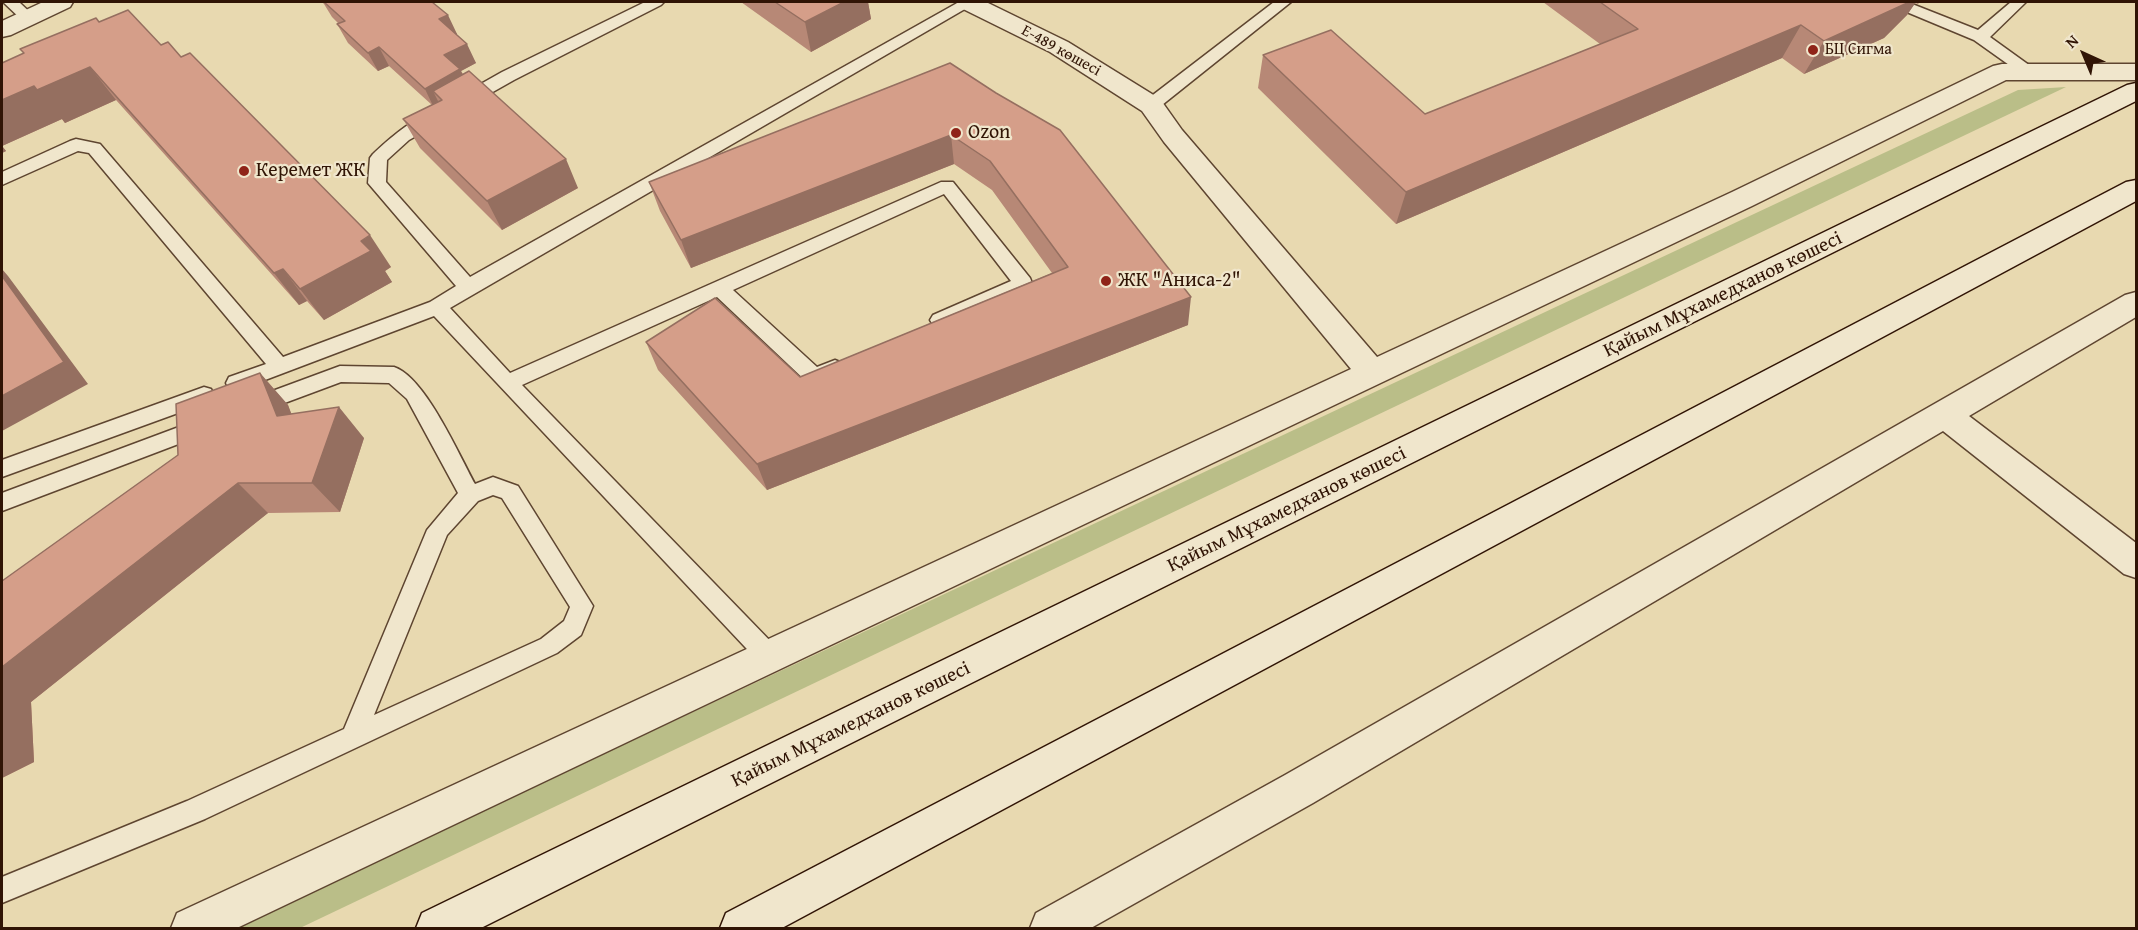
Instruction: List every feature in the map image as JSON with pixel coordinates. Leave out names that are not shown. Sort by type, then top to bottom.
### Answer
[{"type":"street","points":[[2,30],[61,2]]},
{"type":"street","name":"Е-489 көшесі","points":[[968,2],[1059,47],[1151,105]]},
{"type":"street","points":[[192,928],[1731,204],[2002,72],[2136,72]]},
{"type":"street","name":"Қайым Мұхамедханов көшесі","points":[[437,928],[2136,91]]},
{"type":"street","points":[[1151,105],[1173,136],[1372,373]]},
{"type":"street","points":[[741,928],[2136,189]]},
{"type":"street","points":[[1051,928],[1299,789],[2136,303]]},
{"type":"street","points":[[1944,414],[2136,563]]},
{"type":"lane","points":[[10,2],[28,18]]},
{"type":"lane","points":[[468,287],[377,183],[379,158],[403,136],[508,76],[656,2]]},
{"type":"lane","points":[[2,469],[437,307],[468,287],[968,2]]},
{"type":"lane","points":[[1151,105],[1283,2]]},
{"type":"lane","points":[[1895,2],[1980,37],[2032,73]]},
{"type":"lane","points":[[1980,37],[2019,2]]},
{"type":"lane","points":[[2,179],[76,145],[94,148],[280,367]]},
{"type":"lane","points":[[507,383],[947,186],[1023,283],[918,330]]},
{"type":"lane","points":[[719,288],[814,377],[856,358]]},
{"type":"lane","points":[[437,307],[769,657]]},
{"type":"lane","points":[[241,411],[340,374],[394,375],[414,393],[470,495]]},
{"type":"lane","points":[[2,502],[220,419]]},
{"type":"lane","points":[[2,890],[196,810],[549,646],[573,628],[582,606],[510,492],[493,486],[470,495],[438,530],[353,737]]},
{"type":"green space","points":[[2066,87],[300,928],[233,928],[2018,90]]},
{"type":"building","points":[[324,2],[432,2],[448,15],[439,19],[467,44],[444,55],[460,69],[425,89],[379,47],[368,53],[337,24],[345,21]]},
{"type":"building","points":[[775,2],[844,2],[805,22]]},
{"type":"building","points":[[1600,2],[1908,2],[1824,41],[1801,25],[1406,192],[1263,55],[1331,30],[1425,114],[1638,29]]},
{"type":"building","name":"Керемет ЖК","points":[[128,10],[161,45],[168,42],[181,57],[190,53],[370,235],[361,241],[371,251],[300,289],[283,269],[274,273],[90,67],[37,90],[34,86],[2,100],[2,63],[24,53],[20,49],[96,18],[99,22]]},
{"type":"building","name":"ЖК \"Аниса-2\"","points":[[950,63],[1060,130],[1191,297],[757,464],[646,342],[715,298],[800,377],[1068,267],[990,161],[951,135],[681,240],[649,182]]},
{"type":"building","points":[[469,71],[566,159],[487,201],[403,119],[442,100],[433,91]]},
{"type":"building","points":[[2,276],[64,362],[2,396]]},
{"type":"building","points":[[260,373],[277,416],[339,407],[312,483],[238,483],[2,667],[2,581],[178,455],[176,404]]},
{"type":"place","name":"БЦ Сигма","points":[[1813,50]]},
{"type":"place","name":"Ozon","points":[[956,133]]},
{"type":"place","name":"Керемет ЖК","points":[[244,171]]},
{"type":"place","name":"ЖК \"Аниса-2\"","points":[[1106,281]]}]
